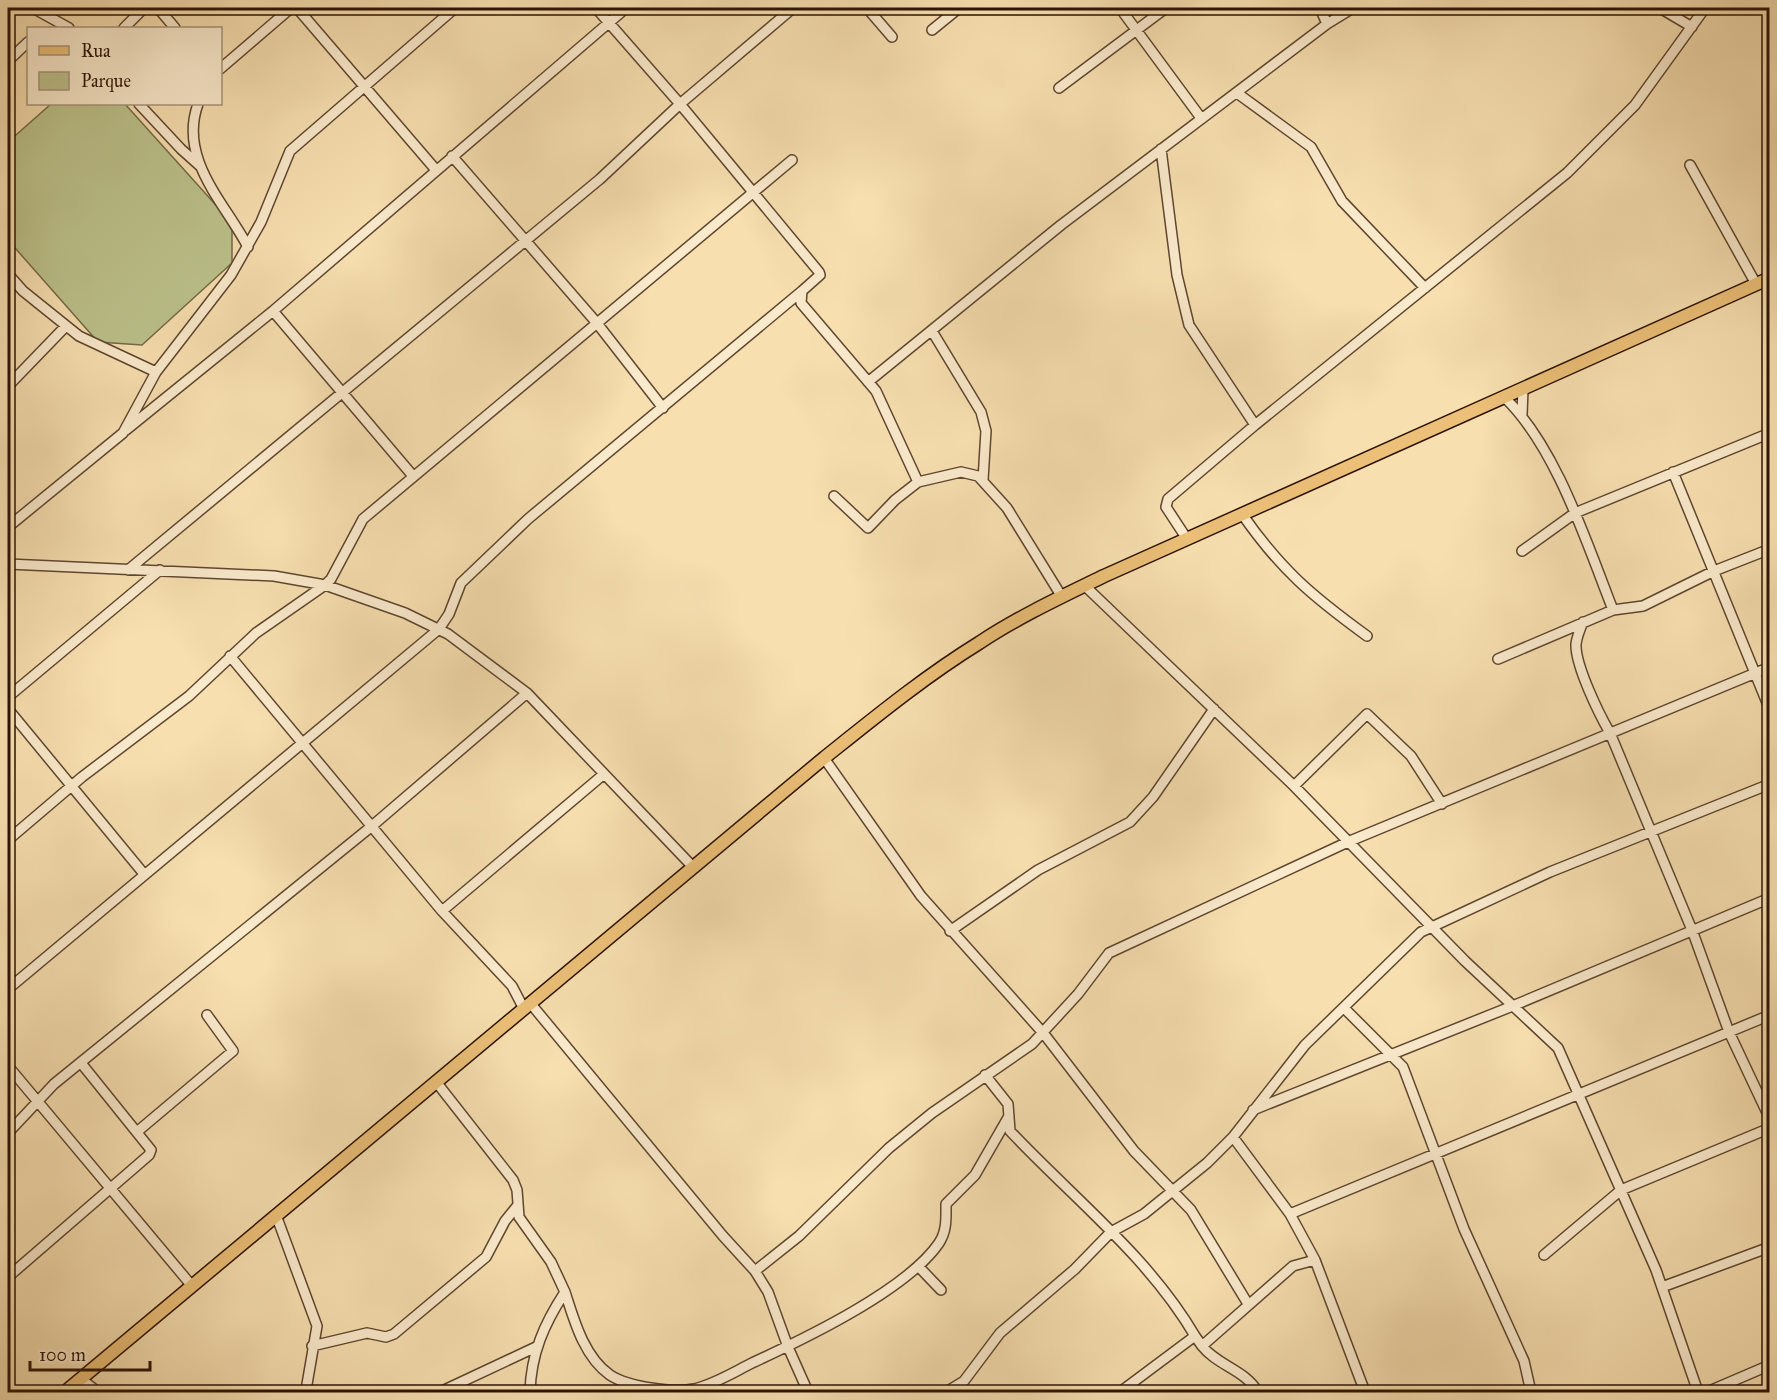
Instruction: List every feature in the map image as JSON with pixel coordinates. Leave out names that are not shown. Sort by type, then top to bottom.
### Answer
[{"type":"main road","points":[[65,1392],[824,758],[896,700],[979,642],[1062,597],[1187,539],[1770,278]]},
{"type":"street","points":[[33,8],[67,27]]},
{"type":"street","points":[[125,27],[144,8]]},
{"type":"street","points":[[158,8],[174,27]]},
{"type":"street","points":[[222,67],[291,8]]},
{"type":"street","points":[[297,8],[436,170]]},
{"type":"street","points":[[123,433],[156,372],[231,275],[248,247],[290,151],[455,8]]},
{"type":"street","points":[[8,988],[300,742],[439,629],[461,583],[528,519],[820,275],[681,104],[596,8]]},
{"type":"street","points":[[8,527],[273,310],[626,8]]},
{"type":"street","points":[[128,570],[600,179],[681,104],[793,8]]},
{"type":"street","points":[[867,8],[892,37]]},
{"type":"street","points":[[932,30],[959,8]]},
{"type":"street","points":[[1120,8],[1201,118]]},
{"type":"street","points":[[1059,88],[1166,8]]},
{"type":"street","points":[[1320,8],[1327,24]]},
{"type":"street","points":[[868,382],[1061,225],[1327,24],[1353,8]]},
{"type":"street","points":[[1660,8],[1692,27]]},
{"type":"street","points":[[1187,539],[1166,507],[1168,499],[1255,425],[1509,222],[1600,142],[1649,88],[1705,8]]},
{"type":"street","points":[[50,27],[58,22]]},
{"type":"street","points":[[8,61],[27,43]]},
{"type":"street","points":[[1237,93],[1311,147],[1342,201],[1425,288]]},
{"type":"street","points":[[140,105],[200,166]]},
{"type":"street","points":[[198,105],[194,124],[200,166],[216,198],[228,213],[248,247]]},
{"type":"street","points":[[1161,149],[1177,275],[1190,325],[1255,425]]},
{"type":"street","points":[[452,156],[596,322],[663,408]]},
{"type":"street","points":[[8,840],[70,786],[189,696],[256,633],[325,585],[331,579],[363,519],[792,159]]},
{"type":"street","points":[[1690,165],[1756,284]]},
{"type":"street","points":[[8,274],[65,327],[90,343],[156,372]]},
{"type":"street","points":[[802,291],[801,303],[882,401],[918,482]]},
{"type":"street","points":[[788,303],[801,303]]},
{"type":"street","points":[[273,310],[413,476]]},
{"type":"street","points":[[8,386],[65,327]]},
{"type":"street","points":[[932,331],[981,412],[986,431],[983,480]]},
{"type":"street","points":[[1522,415],[1523,388]]},
{"type":"street","points":[[1504,397],[1522,415],[1575,513],[1613,610]]},
{"type":"street","points":[[1522,551],[1575,513],[1770,433]]},
{"type":"street","points":[[834,496],[868,528],[883,510],[918,482],[961,472],[978,476],[1006,508],[1062,597]]},
{"type":"street","points":[[1673,472],[1770,710]]},
{"type":"street","points":[[1242,514],[1279,563],[1307,592],[1367,636]]},
{"type":"street","points":[[1498,659],[1613,610],[1643,606],[1714,571],[1770,549]]},
{"type":"street","points":[[8,564],[274,576],[325,585],[405,613],[439,629],[491,664],[527,693],[693,867]]},
{"type":"street","points":[[8,697],[160,570]]},
{"type":"street","points":[[1085,586],[1294,786],[1431,926],[1558,1048],[1662,1287],[1698,1392]]},
{"type":"street","points":[[1583,622],[1577,636],[1577,654],[1598,713],[1610,733],[1692,930],[1729,1032],[1770,1119]]},
{"type":"street","points":[[230,656],[442,911],[512,986],[755,1271],[774,1303],[788,1347],[808,1392]]},
{"type":"street","points":[[755,1271],[799,1236],[889,1148],[985,1075],[1044,1034],[1078,994],[1108,953],[1350,841],[1770,667]]},
{"type":"street","points":[[8,1133],[54,1084],[372,826],[527,693]]},
{"type":"street","points":[[8,709],[144,874]]},
{"type":"street","points":[[950,931],[1038,870],[1130,822],[1152,797],[1214,709]]},
{"type":"street","points":[[1294,786],[1367,714],[1411,756],[1442,804]]},
{"type":"street","points":[[824,758],[892,858],[950,931],[1044,1034],[1134,1151],[1191,1210],[1248,1304]]},
{"type":"street","points":[[442,911],[604,774]]},
{"type":"street","points":[[946,1392],[964,1381],[1000,1334],[1067,1277],[1111,1232],[1144,1214],[1174,1191],[1233,1137],[1305,1045],[1409,942],[1431,926],[1550,872],[1770,784]]},
{"type":"street","points":[[1252,1110],[1515,1005],[1770,898]]},
{"type":"street","points":[[1344,1008],[1393,1054],[1403,1067],[1464,1229],[1524,1361],[1531,1392]]},
{"type":"street","points":[[138,1131],[232,1051],[207,1015]]},
{"type":"street","points":[[1290,1214],[1770,1015]]},
{"type":"street","points":[[8,1277],[149,1155],[149,1146],[138,1131],[81,1064]]},
{"type":"street","points":[[8,1066],[192,1286]]},
{"type":"street","points":[[985,1075],[1008,1104],[1010,1131],[1111,1232],[1165,1290],[1202,1346],[1215,1358],[1248,1378],[1258,1392]]},
{"type":"street","points":[[437,1083],[513,1180],[517,1190],[519,1217],[550,1262],[565,1292],[579,1333],[589,1352],[611,1376],[654,1388],[692,1391],[788,1347],[875,1296],[918,1266],[945,1232],[946,1204],[975,1175],[1009,1116]]},
{"type":"street","points":[[1544,1255],[1621,1190],[1770,1128]]},
{"type":"street","points":[[1233,1137],[1290,1214],[1315,1260],[1365,1392]]},
{"type":"street","points":[[312,1346],[367,1333],[386,1336],[394,1334],[486,1257],[505,1221],[518,1205]]},
{"type":"street","points":[[276,1215],[317,1326],[312,1346],[306,1390],[308,1392]]},
{"type":"street","points":[[1662,1287],[1770,1247]]},
{"type":"street","points":[[1202,1346],[1293,1266],[1315,1260]]},
{"type":"street","points":[[918,1266],[941,1290]]},
{"type":"street","points":[[530,1392],[531,1361],[548,1320],[565,1292]]},
{"type":"street","points":[[1120,1392],[1195,1336]]},
{"type":"street","points":[[440,1392],[536,1347]]},
{"type":"street","points":[[1707,1392],[1770,1365]]},
{"type":"street","points":[[81,1379],[98,1392]]},
{"type":"street","points":[[8,1387],[12,1392]]},
{"type":"green space","points":[[50,105],[126,105],[232,223],[232,263],[142,345],[98,342],[8,240],[8,142]]}]
